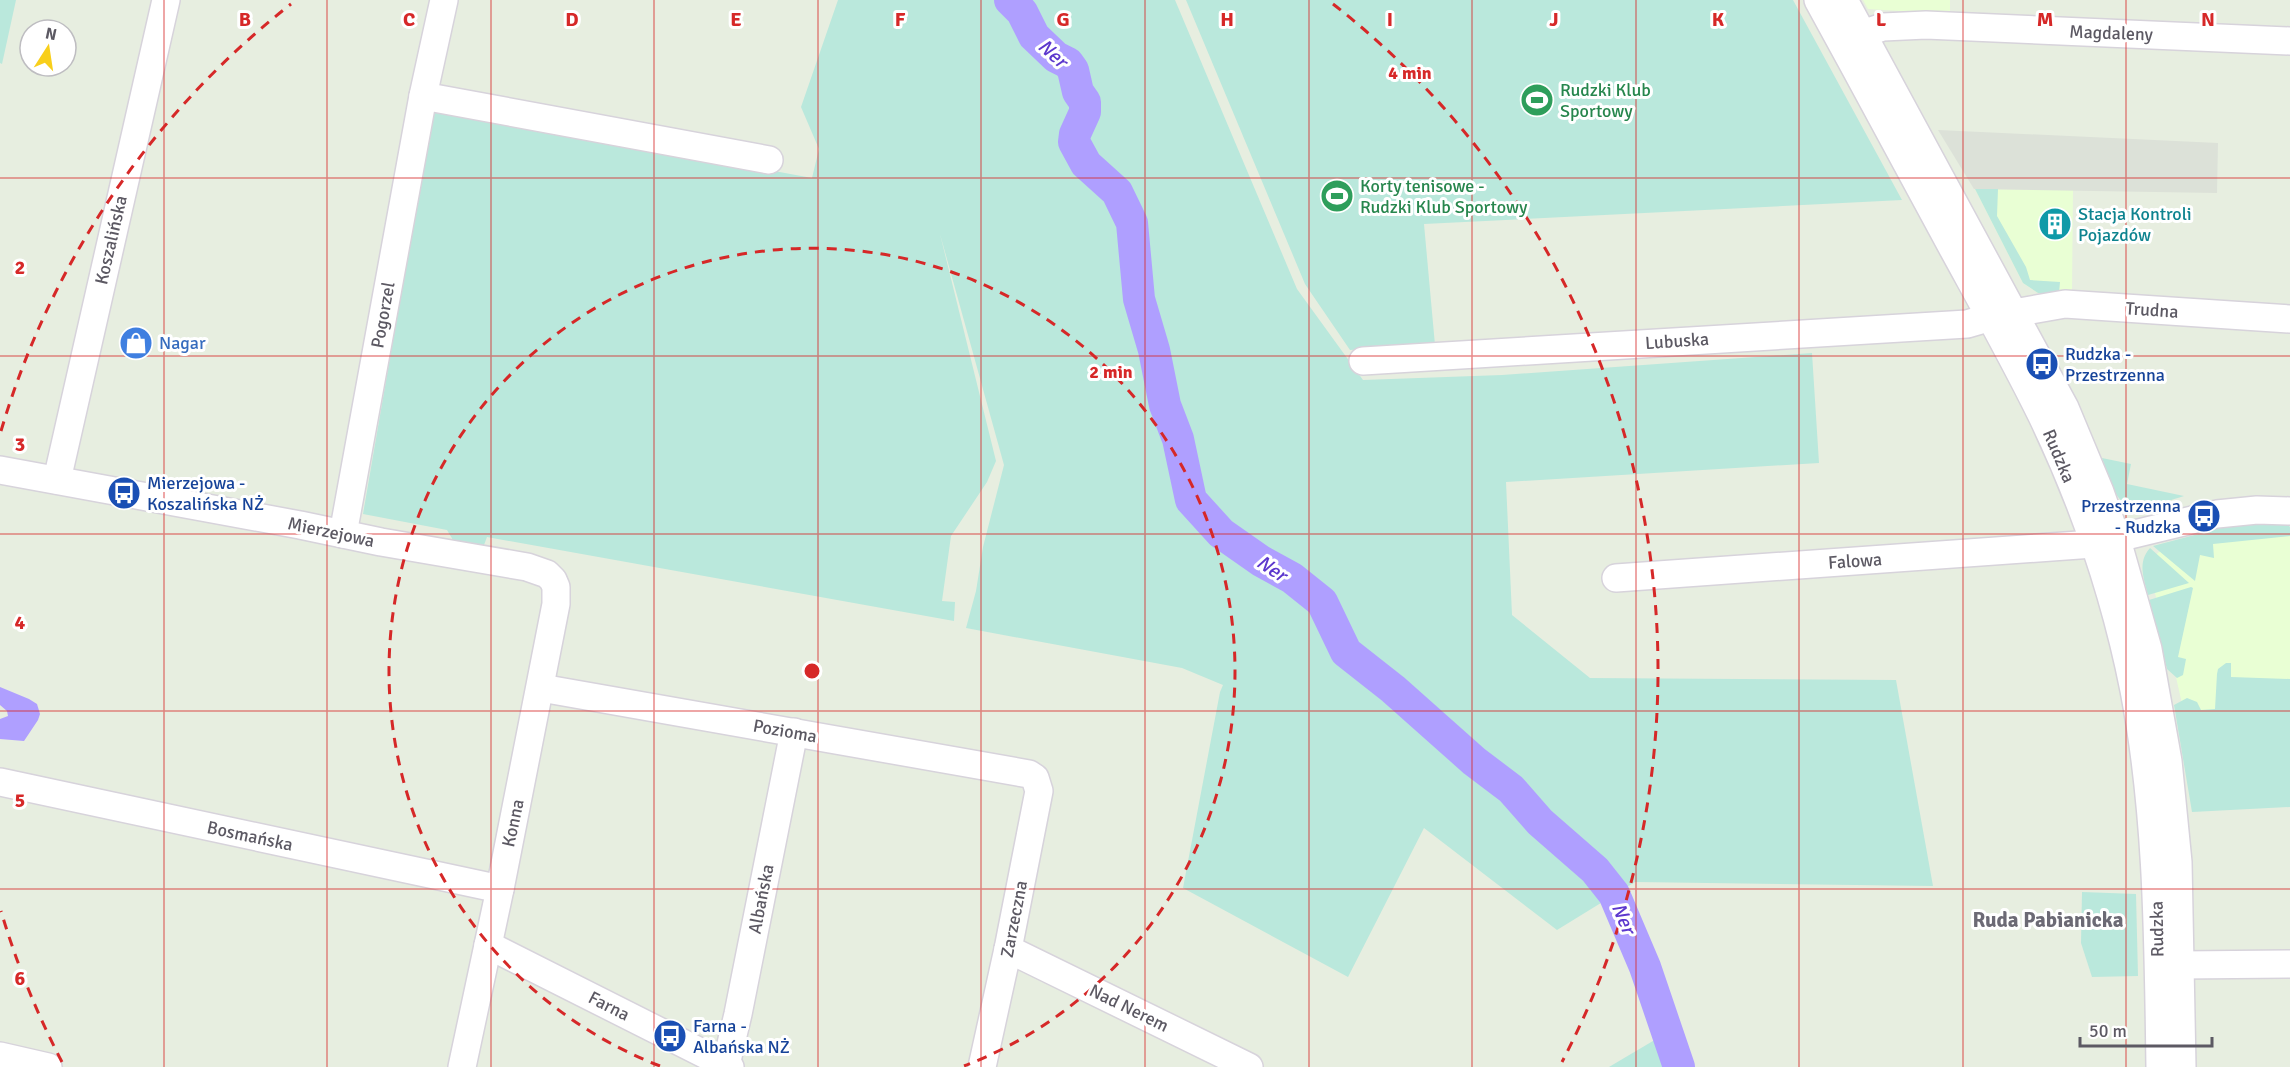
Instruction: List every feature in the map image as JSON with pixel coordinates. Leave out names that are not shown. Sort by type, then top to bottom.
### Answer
[{"type":"street","name":"Koszalińska","points":[[57,480],[166,0]]},
{"type":"street","name":"Pogorzel","points":[[343,534],[423,96],[444,0]]},
{"type":"street","name":"Rudzka","points":[[1818,0],[2002,315],[2065,408],[2100,492],[2105,542],[2122,641],[2136,700],[2146,765],[2156,862],[2160,1067]]},
{"type":"street","name":"Rudzka","points":[[1844,0],[2002,315]]},
{"type":"street","name":"Magdaleny","points":[[1862,34],[1883,27],[1926,25],[2290,41]]},
{"type":"street","points":[[423,96],[769,160]]},
{"type":"street","name":"Trudna","points":[[2002,315],[2065,304],[2290,320]]},
{"type":"street","name":"Lubuska","points":[[1363,361],[1967,324],[2002,315]]},
{"type":"street","name":"Mierzejowa","points":[[0,470],[527,567],[547,574],[553,579]]},
{"type":"street","name":"Falowa","points":[[1616,578],[2105,542],[2217,514],[2248,510],[2290,511]]},
{"type":"street","name":"Rudzka","points":[[2105,542],[2143,629],[2166,743],[2178,862],[2182,1067]]},
{"type":"street","name":"Konna","points":[[462,1067],[541,688],[556,604],[556,587],[553,579]]},
{"type":"street","name":"Pozioma","points":[[541,688],[1029,774]]},
{"type":"street","name":"Albańska","points":[[728,1066],[795,732]]},
{"type":"street","name":"Zarzeczna","points":[[982,1067],[1039,790],[1035,778],[1029,774]]},
{"type":"street","name":"Bosmańska","points":[[0,782],[500,889]]},
{"type":"street","name":"Farna","points":[[488,945],[728,1066]]},
{"type":"street","name":"Nad Nerem","points":[[1008,949],[1249,1067]]},
{"type":"street","points":[[2180,965],[2290,964]]},
{"type":"street","points":[[0,1056],[48,1067]]},
{"type":"shaded area","points":[[0,0],[16,0],[2,64],[0,63]]},
{"type":"shaded area","points":[[838,0],[1175,0],[1297,289],[1363,380],[1502,375],[1812,353],[1819,463],[1506,482],[1512,615],[1590,678],[1896,680],[1933,886],[1635,882],[1557,930],[1424,828],[1348,977],[1183,888],[1223,685],[1182,668],[966,628],[976,591],[983,547],[1004,465],[940,234],[996,461],[987,482],[951,536],[942,601],[955,602],[954,621],[487,537],[484,545],[453,540],[447,530],[363,514],[433,108],[812,178],[819,149],[801,107]]},
{"type":"shaded area","name":"Rudzki Klub Sportowy","points":[[1186,0],[1793,0],[1902,200],[1424,224],[1435,345],[1350,350],[1305,284]]},
{"type":"shaded area","points":[[1863,0],[1950,0],[1950,14],[1868,9]]},
{"type":"shaded area","points":[[1938,130],[2218,143],[2217,193],[1974,189]]},
{"type":"shaded area","points":[[1975,189],[2073,190],[2072,292],[2038,293],[2023,283]]},
{"type":"shaded area","points":[[1975,189],[1998,189],[1997,216],[2026,267],[2030,280],[2060,282],[2059,293],[2038,293],[2023,283]]},
{"type":"shaded area","points":[[2102,458],[2131,464],[2127,484],[2184,496],[2150,506],[2140,507],[2124,503],[2113,488]]},
{"type":"shaded area","points":[[2243,525],[2288,525],[2290,536],[2213,544],[2214,558],[2200,555],[2195,581],[2153,546],[2221,528]]},
{"type":"shaded area","points":[[2290,532],[2290,710],[2185,717],[2150,574],[2153,557],[2159,552],[2213,538]]},
{"type":"shaded area","points":[[2150,548],[2189,583],[2148,595],[2143,577],[2143,565]]},
{"type":"shaded area","points":[[2193,588],[2178,657],[2186,659],[2183,675],[2177,678],[2167,669],[2149,600]]},
{"type":"shaded area","points":[[2226,663],[2231,663],[2231,677],[2290,679],[2290,807],[2192,812],[2174,705],[2187,698],[2197,702],[2201,710],[2215,709],[2218,669]]},
{"type":"shaded area","points":[[0,687],[37,704],[40,714],[38,720],[24,741],[0,739],[0,719],[8,716],[7,711],[0,705]]},
{"type":"shaded area","points":[[2082,892],[2136,894],[2138,976],[2092,977],[2081,943]]},
{"type":"shaded area","points":[[1658,1038],[1666,1067],[1609,1067]]},
{"type":"waterway","name":"Ner","points":[[1010,0],[1022,12],[1034,36],[1056,57],[1068,63],[1073,70],[1078,92],[1085,102],[1085,112],[1075,134],[1074,142],[1086,164],[1117,192],[1132,223],[1139,299],[1154,350],[1165,405],[1178,439],[1191,500],[1221,533],[1261,561],[1292,578],[1322,602],[1346,652],[1393,689],[1474,761],[1511,789],[1540,822],[1595,870],[1614,894],[1645,967],[1679,1067]]},
{"type":"place","name":"Rudzki Klub Sportowy","points":[[1537,100]]},
{"type":"place","name":"Korty tenisowe - Rudzki Klub Sportowy","points":[[1337,196]]},
{"type":"place","name":"Stacja Kontroli Pojazdów","points":[[2055,224]]},
{"type":"place","name":"Nagar","points":[[136,343]]},
{"type":"place","name":"Rudzka - Przestrzenna","points":[[2042,364]]},
{"type":"place","name":"Mierzejowa - Koszalińska NŻ","points":[[124,493]]},
{"type":"place","name":"Przestrzenna - Rudzka","points":[[2204,516]]},
{"type":"place","name":"Farna - Albańska NŻ","points":[[670,1036]]},
{"type":"district","name":"Ruda Pabianicka","points":[[2048,920]]}]
